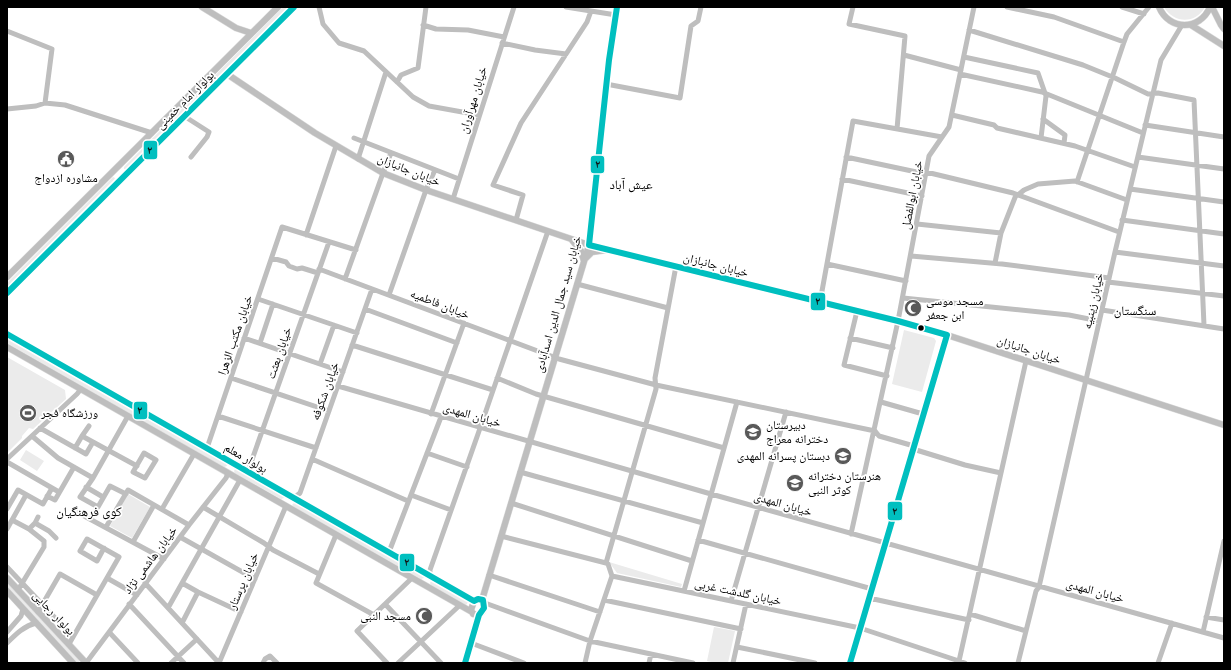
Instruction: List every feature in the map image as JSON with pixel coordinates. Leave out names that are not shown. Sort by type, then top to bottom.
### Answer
[{"type":"main road","points":[[202,7],[236,28],[251,33]]},
{"type":"main road","name":"بولوار امام خمینی","points":[[7,277],[278,7]]},
{"type":"main road","name":"بولوار امام خمینی","points":[[7,293],[294,7]]},
{"type":"main road","name":"خیابان سید جمال الدین اسدآبادی","points":[[484,602],[489,575],[589,245],[606,84],[617,7]]},
{"type":"main road","points":[[1159,7],[1166,18],[1173,23],[1182,25],[1191,24],[1203,18],[1211,7],[1224,29]]},
{"type":"main road","points":[[1191,24],[1224,46]]},
{"type":"main road","name":"خیابان جانبازان","points":[[227,74],[315,133],[382,174],[426,190],[589,245],[898,321],[947,335],[1224,425]]},
{"type":"main road","points":[[115,169],[123,177]]},
{"type":"main road","points":[[570,238],[581,251],[584,261]]},
{"type":"main road","points":[[584,261],[592,252],[609,250]]},
{"type":"main road","points":[[7,281],[23,262]]},
{"type":"main road","name":"بولوار معلم","points":[[7,334],[474,601]]},
{"type":"main road","name":"بولوار معلم","points":[[7,347],[472,612]]},
{"type":"main road","points":[[228,473],[233,463]]},
{"type":"main road","points":[[286,506],[289,501],[294,498]]},
{"type":"main road","points":[[424,585],[430,575]]},
{"type":"main road","name":"بولوار رجایی","points":[[7,578],[87,662]]},
{"type":"main road","name":"بولوار رجایی","points":[[7,591],[73,663]]},
{"type":"main road","points":[[465,663],[479,615],[483,611],[484,602],[478,599],[474,601],[472,612],[475,615],[479,615]]},
{"type":"street","points":[[319,7],[323,24],[339,43],[364,51],[414,97],[429,106],[479,115]]},
{"type":"street","points":[[397,82],[402,75],[418,68],[426,7]]},
{"type":"street","name":"خیابان مهرآوران","points":[[453,199],[514,7]]},
{"type":"street","points":[[566,7],[616,15]]},
{"type":"street","points":[[606,84],[680,98],[691,26],[698,21],[701,7]]},
{"type":"street","points":[[853,7],[849,24],[905,36],[897,129]]},
{"type":"street","name":"خیابان ابوالفضل","points":[[851,534],[893,348],[929,156],[949,127],[974,7]]},
{"type":"street","points":[[1007,7],[1054,17],[1124,42]]},
{"type":"street","points":[[1122,7],[1144,14]]},
{"type":"street","points":[[1077,182],[1127,34],[1149,7]]},
{"type":"street","points":[[516,220],[523,195],[493,185],[521,123],[586,22],[591,11]]},
{"type":"street","points":[[423,25],[436,29],[468,30],[504,37]]},
{"type":"street","name":"خیابان زینبیه","points":[[1018,663],[1036,591],[1039,586],[1119,232],[1161,60],[1182,25]]},
{"type":"street","points":[[969,30],[1083,65],[1148,94],[1158,93],[1194,100],[1204,325]]},
{"type":"street","points":[[7,31],[52,49],[45,103]]},
{"type":"street","points":[[502,43],[535,50],[566,54]]},
{"type":"street","points":[[904,55],[961,72],[1044,93],[1143,133]]},
{"type":"street","points":[[964,57],[1038,73],[1046,96],[1041,138]]},
{"type":"street","points":[[358,159],[386,72]]},
{"type":"street","points":[[7,109],[36,106],[45,103],[65,105],[152,132]]},
{"type":"street","points":[[952,115],[994,125],[997,128],[1064,143],[1135,167]]},
{"type":"street","points":[[184,116],[209,132],[207,137],[191,157]]},
{"type":"street","points":[[1043,120],[1065,135],[1064,143]]},
{"type":"street","points":[[820,302],[853,121],[942,137]]},
{"type":"street","points":[[1145,126],[1224,137]]},
{"type":"street","points":[[354,138],[459,179]]},
{"type":"street","points":[[336,146],[306,235],[356,250]]},
{"type":"street","points":[[345,279],[382,174],[391,153]]},
{"type":"street","points":[[846,157],[926,173],[1017,195],[1119,232]]},
{"type":"street","points":[[1138,157],[1224,169]]},
{"type":"street","points":[[389,296],[426,190],[435,170]]},
{"type":"street","points":[[842,179],[922,196]]},
{"type":"street","points":[[995,263],[1001,233],[1017,195],[1024,190],[1038,184],[1077,182],[1127,200]]},
{"type":"street","points":[[1130,189],[1224,202]]},
{"type":"street","points":[[1122,220],[1224,234]]},
{"type":"street","points":[[917,224],[1001,233]]},
{"type":"street","name":"خیابان مکتب الزهرا","points":[[207,448],[282,228],[306,235]]},
{"type":"street","points":[[430,575],[430,570],[548,231]]},
{"type":"street","name":"خیابان بعثت","points":[[248,471],[329,242]]},
{"type":"street","points":[[1115,252],[1224,266]]},
{"type":"street","points":[[911,256],[995,263],[1224,296]]},
{"type":"street","name":"خیابان فاطمیه","points":[[272,258],[286,262],[289,266],[297,269],[302,268],[319,271],[345,279],[554,357],[656,385],[874,431],[879,436],[965,465],[1001,473]]},
{"type":"street","points":[[827,264],[906,281]]},
{"type":"street","points":[[606,563],[656,389],[655,378],[676,266]]},
{"type":"street","points":[[577,284],[668,308]]},
{"type":"street","name":"خیابان شکوفه","points":[[294,498],[300,493],[372,289]]},
{"type":"street","points":[[903,298],[1069,315],[1099,321]]},
{"type":"street","points":[[258,299],[357,333]]},
{"type":"street","points":[[260,343],[273,304]]},
{"type":"street","points":[[365,309],[457,343]]},
{"type":"street","points":[[1102,310],[1224,329]]},
{"type":"street","points":[[857,311],[844,366],[887,376]]},
{"type":"street","points":[[431,414],[464,324]]},
{"type":"street","points":[[320,364],[334,325]]},
{"type":"street","points":[[850,663],[947,335]]},
{"type":"street","points":[[244,338],[343,372]]},
{"type":"street","points":[[850,338],[893,348]]},
{"type":"street","points":[[352,345],[493,390]]},
{"type":"street","points":[[962,662],[969,617],[1026,361]]},
{"type":"street","points":[[231,378],[329,411]]},
{"type":"street","points":[[497,378],[543,396],[724,448]]},
{"type":"street","name":"خیابان المهدی","points":[[338,386],[758,508],[1224,638]]},
{"type":"street","points":[[7,458],[77,394],[80,389]]},
{"type":"street","points":[[684,591],[737,402]]},
{"type":"street","points":[[881,402],[924,414]]},
{"type":"street","points":[[731,601],[786,412]]},
{"type":"street","points":[[128,416],[94,478],[80,497],[98,507],[110,486],[127,492],[189,524]]},
{"type":"street","points":[[218,416],[316,448]]},
{"type":"street","points":[[389,552],[441,417]]},
{"type":"street","points":[[75,448],[90,426]]},
{"type":"street","points":[[40,428],[86,454],[93,442]]},
{"type":"street","points":[[32,436],[47,448],[48,451],[94,478]]},
{"type":"street","points":[[82,436],[137,466]]},
{"type":"street","points":[[144,453],[156,460],[145,478],[133,472],[137,466],[144,453]]},
{"type":"street","points":[[426,453],[467,467]]},
{"type":"street","points":[[162,509],[194,454]]},
{"type":"street","points":[[312,459],[408,500]]},
{"type":"street","points":[[7,462],[59,492]]},
{"type":"street","points":[[47,496],[55,500],[74,467]]},
{"type":"street","points":[[520,472],[703,523]]},
{"type":"street","name":"خیابان هاشمی نژاد","points":[[87,662],[189,524],[226,478],[228,473]]},
{"type":"street","points":[[168,608],[240,480]]},
{"type":"street","points":[[86,487],[103,497]]},
{"type":"street","points":[[44,540],[13,517],[7,510],[18,490],[43,504],[52,488]]},
{"type":"street","points":[[106,527],[127,492]]},
{"type":"street","points":[[7,529],[26,495]]},
{"type":"street","points":[[411,495],[451,510]]},
{"type":"street","points":[[511,503],[692,561]]},
{"type":"street","points":[[133,542],[154,505]]},
{"type":"street","name":"خیابان پرستار","points":[[219,663],[286,506]]},
{"type":"street","points":[[203,507],[319,574]]},
{"type":"street","points":[[73,510],[164,559]]},
{"type":"street","points":[[29,529],[38,517]]},
{"type":"street","points":[[35,523],[49,531],[56,538]]},
{"type":"street","points":[[18,590],[44,546],[44,540],[49,531]]},
{"type":"street","points":[[336,535],[316,583],[374,615]]},
{"type":"street","points":[[501,536],[608,564],[612,576],[590,641],[585,663]]},
{"type":"street","points":[[69,644],[119,557],[104,548],[87,538],[80,551],[97,561],[104,548]]},
{"type":"street","points":[[180,538],[254,579]]},
{"type":"street","points":[[698,540],[872,589]]},
{"type":"street","points":[[1203,632],[1224,541]]},
{"type":"street","points":[[7,567],[73,637]]},
{"type":"street","points":[[38,612],[60,574],[97,595]]},
{"type":"street","points":[[489,575],[600,612]]},
{"type":"street","name":"خیابان گلدشت غربی","points":[[612,576],[860,628],[962,662]]},
{"type":"street","points":[[107,578],[137,595]]},
{"type":"street","points":[[387,663],[357,631],[412,578]]},
{"type":"street","points":[[182,583],[241,612]]},
{"type":"street","points":[[145,584],[219,663]]},
{"type":"street","points":[[182,623],[198,592]]},
{"type":"street","points":[[869,598],[969,617],[1026,631]]},
{"type":"street","points":[[604,600],[740,629]]},
{"type":"street","points":[[484,602],[590,641],[693,663]]},
{"type":"street","points":[[130,604],[184,663]]},
{"type":"street","points":[[385,604],[440,661]]},
{"type":"street","points":[[733,663],[746,604]]},
{"type":"street","points":[[398,663],[460,605]]},
{"type":"street","points":[[7,632],[21,616],[23,608]]},
{"type":"street","points":[[1206,617],[1224,620]]},
{"type":"street","points":[[7,643],[20,630],[29,624],[36,623]]},
{"type":"street","points":[[1158,663],[1172,623]]},
{"type":"street","points":[[15,624],[20,624],[20,630]]},
{"type":"street","points":[[109,632],[138,663]]},
{"type":"street","points":[[171,663],[197,639]]},
{"type":"street","points":[[471,643],[524,663]]},
{"type":"street","points":[[737,647],[815,663]]},
{"type":"street","points":[[649,663],[651,654]]},
{"type":"street","points":[[263,663],[265,659],[270,656],[277,663]]},
{"type":"shaded area","points":[[283,7],[288,7],[126,169],[124,169],[124,167]]},
{"type":"shaded area","points":[[1164,7],[1205,7],[1196,17],[1185,20],[1173,17]]},
{"type":"shaded area","points":[[113,177],[115,178],[114,180],[7,287],[7,283]]},
{"type":"shaded area","points":[[904,330],[934,338],[936,341],[922,392],[892,384]]},
{"type":"shaded area","points":[[7,338],[226,463],[227,466],[224,467],[7,343]]},
{"type":"shaded area","name":"ورزشگاه فجر","points":[[7,357],[65,390],[66,399],[33,429],[29,428],[22,438],[7,453]]},
{"type":"shaded area","points":[[26,450],[44,461],[37,471],[20,460]]},
{"type":"shaded area","points":[[235,469],[283,495],[284,498],[281,499],[235,473]]},
{"type":"shaded area","points":[[128,494],[150,507],[132,538],[110,526]]},
{"type":"shaded area","points":[[294,503],[423,575],[424,578],[421,579],[294,507],[292,505]]},
{"type":"shaded area","points":[[609,562],[682,584],[681,587],[617,573]]},
{"type":"shaded area","points":[[7,581],[79,659],[79,662],[75,662],[7,588]]},
{"type":"shaded area","points":[[431,581],[469,601],[466,605],[431,585]]},
{"type":"shaded area","points":[[714,627],[735,631],[728,663],[707,661]]},
{"type":"transit line","name":"۲","points":[[7,293],[294,7]]},
{"type":"transit line","name":"۲","points":[[617,7],[609,60],[589,245],[898,321],[947,335],[850,663]]},
{"type":"transit line","name":"۲","points":[[7,334],[474,601],[478,599],[483,600],[484,608],[479,615],[465,663]]},
{"type":"place","name":"مشاوره ازدواج","points":[[66,159]]},
{"type":"place","name":"مسجد موسی ابن جعفر","points":[[913,308]]},
{"type":"place","name":"ورزشگاه فجر","points":[[28,413]]},
{"type":"place","name":"دبیرستان دخترانه معراج","points":[[753,432]]},
{"type":"place","name":"دبستان پسرانه المهدی","points":[[843,456]]},
{"type":"place","name":"هنرستان دخترانه کوثر النبی","points":[[795,483]]},
{"type":"place","name":"مسجد النبی","points":[[424,616]]},
{"type":"district","name":"عیش آباد","points":[[631,184]]},
{"type":"district","name":"سنگستان","points":[[1135,310]]},
{"type":"district","name":"کوی فرهنگیان","points":[[89,511]]}]
